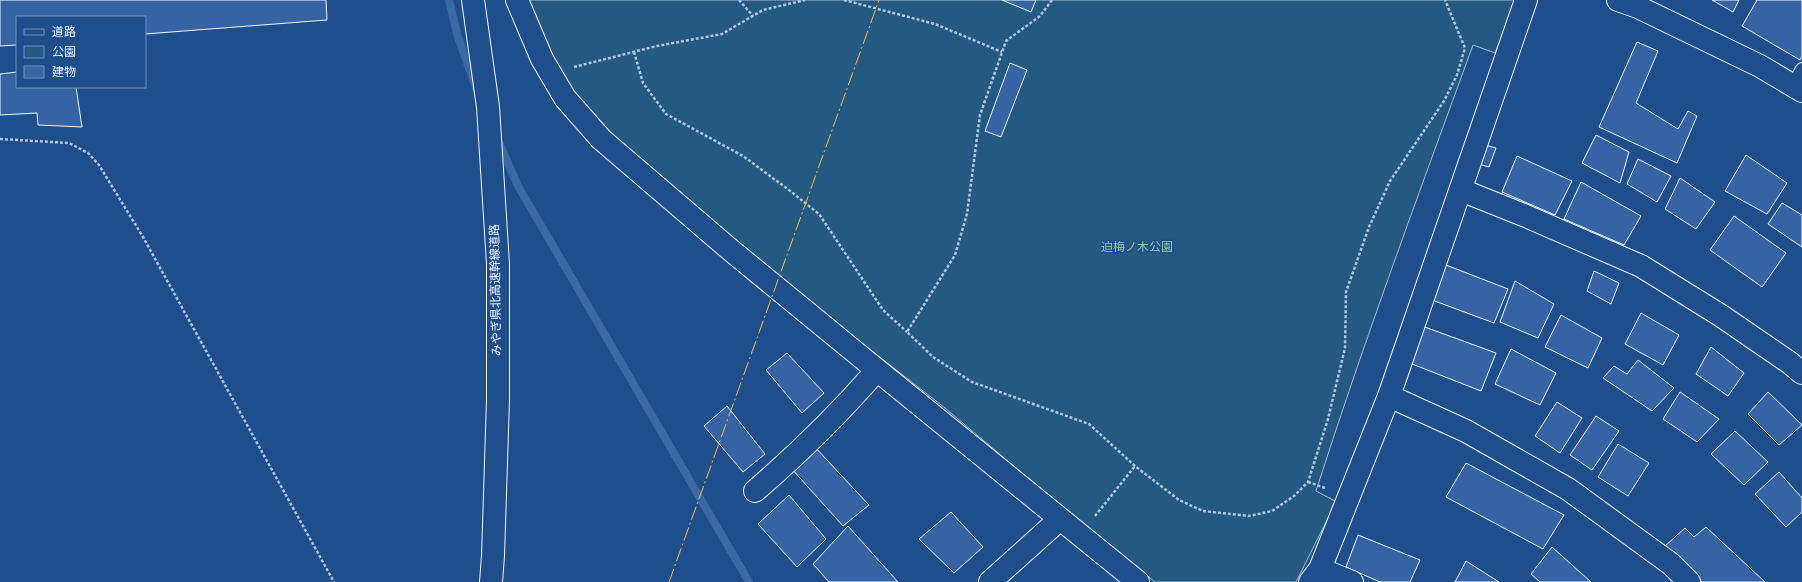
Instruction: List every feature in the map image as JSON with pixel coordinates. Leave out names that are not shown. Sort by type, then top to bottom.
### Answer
[{"type":"street","name":"みやぎ県北高速幹線道路","points":[[472,0],[488,107],[498,264],[498,399],[494,556],[491,582]]},
{"type":"street","points":[[516,0],[542,60],[561,92],[601,139],[727,247],[1060,520],[1138,582]]},
{"type":"street","points":[[1352,582],[1315,575],[1388,396],[1526,0]]},
{"type":"street","points":[[1618,0],[1638,7],[1760,66],[1799,82]]},
{"type":"street","points":[[1461,190],[1526,216],[1641,266],[1720,315],[1790,363],[1802,373]]},
{"type":"street","points":[[754,491],[800,452],[842,410],[877,370]]},
{"type":"street","points":[[1388,396],[1466,432],[1568,489],[1671,564],[1689,582]]},
{"type":"street","points":[[990,582],[1060,520]]},
{"type":"path","points":[[740,0],[753,16]]},
{"type":"path","points":[[573,67],[634,52],[722,34],[763,10],[805,0]]},
{"type":"path","points":[[844,0],[935,24],[1002,52]]},
{"type":"path","points":[[907,332],[955,255],[967,214],[980,115],[1006,41],[1040,16],[1052,0]]},
{"type":"path","points":[[634,52],[643,83],[666,114],[743,156],[819,214],[883,310],[933,357],[972,382],[1089,424],[1135,466],[1179,500],[1203,511],[1249,516],[1272,511],[1294,496],[1308,482],[1328,419],[1345,348],[1346,292],[1369,228],[1390,180],[1444,101],[1457,75],[1465,48],[1445,0]]},
{"type":"path","points":[[0,139],[69,143],[88,153],[99,165],[143,236],[334,582]]},
{"type":"path","points":[[1091,521],[1135,466]]},
{"type":"path","points":[[1308,482],[1329,490]]},
{"type":"green space","name":"迫梅ノ木公園","points":[[529,0],[1517,0],[1495,53],[1473,45],[1412,212],[1316,491],[1335,501],[1296,582],[1155,582],[1086,527],[945,408],[804,298],[605,128],[573,93],[558,70]]},
{"type":"building","points":[[0,0],[326,0],[327,20],[146,34],[146,16],[16,16],[16,45],[0,46]]},
{"type":"building","points":[[1002,0],[1036,0],[1031,12]]},
{"type":"building","points":[[1712,0],[1739,0],[1733,12]]},
{"type":"building","points":[[1757,0],[1802,0],[1802,56],[1800,60],[1742,26]]},
{"type":"building","points":[[1637,42],[1658,51],[1636,103],[1678,129],[1688,111],[1697,116],[1677,163],[1599,127]]},
{"type":"building","points":[[1010,63],[1027,70],[1001,137],[985,131]]},
{"type":"building","points":[[16,72],[16,88],[76,88],[82,127],[38,125],[37,113],[0,115],[0,74]]},
{"type":"building","points":[[1596,135],[1629,152],[1620,183],[1582,163]]},
{"type":"building","points":[[1481,144],[1496,148],[1489,167],[1475,163]]},
{"type":"building","points":[[1746,155],[1787,183],[1767,214],[1725,191]]},
{"type":"building","points":[[1517,156],[1572,181],[1555,215],[1502,192]]},
{"type":"building","points":[[1638,159],[1671,176],[1657,202],[1627,184]]},
{"type":"building","points":[[1680,178],[1715,202],[1696,229],[1665,209]]},
{"type":"building","points":[[1581,182],[1641,216],[1624,245],[1564,219]]},
{"type":"building","points":[[1782,203],[1802,215],[1802,247],[1768,224]]},
{"type":"building","points":[[1734,216],[1786,253],[1762,287],[1710,250]]},
{"type":"building","points":[[1446,265],[1508,289],[1494,323],[1432,300]]},
{"type":"building","points":[[1594,271],[1619,283],[1611,304],[1587,291]]},
{"type":"building","points":[[1515,281],[1554,304],[1538,338],[1500,322]]},
{"type":"building","points":[[1641,313],[1679,335],[1663,365],[1625,344]]},
{"type":"building","points":[[1561,315],[1602,338],[1588,368],[1545,347]]},
{"type":"building","points":[[1422,326],[1496,353],[1481,391],[1407,362]]},
{"type":"building","points":[[1711,347],[1744,373],[1728,396],[1696,374]]},
{"type":"building","points":[[1511,349],[1556,373],[1540,405],[1495,384]]},
{"type":"building","points":[[787,353],[824,393],[802,413],[766,370]]},
{"type":"building","points":[[1638,360],[1674,388],[1652,411],[1603,378],[1614,366],[1627,374]]},
{"type":"building","points":[[1680,392],[1719,419],[1697,442],[1663,419]]},
{"type":"building","points":[[1768,392],[1802,425],[1779,445],[1748,414]]},
{"type":"building","points":[[1557,402],[1582,418],[1560,453],[1535,436]]},
{"type":"building","points":[[727,406],[765,454],[743,472],[704,426]]},
{"type":"building","points":[[1596,416],[1619,431],[1592,470],[1570,455]]},
{"type":"building","points":[[1735,431],[1768,462],[1744,485],[1711,454]]},
{"type":"building","points":[[1618,444],[1649,463],[1628,496],[1598,477]]},
{"type":"building","points":[[813,445],[869,505],[843,526],[791,468]]},
{"type":"building","points":[[1466,463],[1564,515],[1543,549],[1446,497]]},
{"type":"building","points":[[1779,472],[1802,498],[1802,512],[1786,527],[1755,494]]},
{"type":"building","points":[[789,495],[826,539],[797,567],[758,524]]},
{"type":"building","points":[[951,512],[983,547],[954,573],[919,539]]},
{"type":"building","points":[[848,526],[898,582],[829,582],[813,564]]},
{"type":"building","points":[[1706,527],[1765,582],[1702,582],[1664,547],[1685,528],[1694,537]]},
{"type":"building","points":[[1358,535],[1420,560],[1410,582],[1380,582],[1346,567]]},
{"type":"building","points":[[1552,547],[1591,582],[1540,582],[1531,574]]},
{"type":"building","points":[[1466,561],[1499,582],[1455,582]]},
{"type":"waterway","points":[[449,0],[458,37],[477,91]]},
{"type":"waterway","points":[[498,140],[518,186],[749,582]]},
{"type":"power","points":[[669,582],[879,0]]}]
